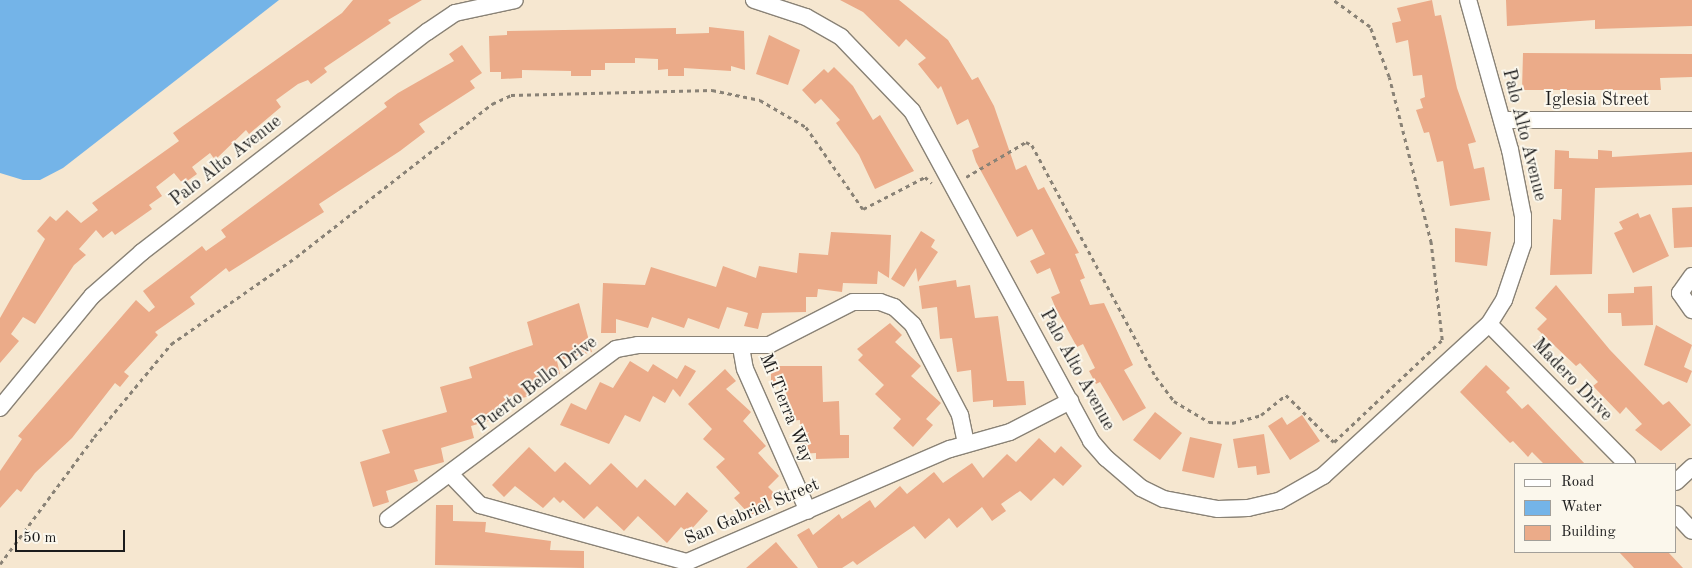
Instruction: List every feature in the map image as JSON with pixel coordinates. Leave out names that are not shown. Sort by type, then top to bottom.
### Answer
[{"type":"street","name":"Palo Alto Avenue","points":[[0,408],[92,296],[157,240],[427,32],[463,10],[515,0]]},
{"type":"street","name":"Palo Alto Avenue","points":[[754,0],[806,17],[841,37],[912,110],[1091,441],[1141,488],[1192,506],[1248,508],[1296,494],[1323,476],[1489,324],[1516,274],[1523,244],[1519,186],[1468,0]]},
{"type":"street","name":"Iglesia Street","points":[[1502,120],[1692,120]]},
{"type":"street","points":[[1692,276],[1680,293],[1692,310]]},
{"type":"street","name":"Puerto Bello Drive","points":[[388,519],[451,475],[616,349],[638,345],[769,345],[853,302],[880,302],[894,307],[913,325],[949,392],[966,443]]},
{"type":"street","name":"Madero Drive","points":[[1489,324],[1626,463]]},
{"type":"street","name":"Mi Tierra Way","points":[[742,346],[745,369],[808,511]]},
{"type":"street","name":"San Gabriel Street","points":[[451,475],[480,505],[677,562],[710,555],[966,443],[1010,432],[1070,401]]},
{"type":"street","points":[[1677,481],[1692,467]]},
{"type":"street","points":[[1677,515],[1692,530]]},
{"type":"path","points":[[0,564],[88,445],[171,344],[296,257],[492,104],[512,95],[712,90],[760,100],[806,127],[863,209],[924,177],[940,189],[953,185],[1026,142],[1032,145],[1156,377],[1174,401],[1209,422],[1232,422],[1261,414],[1286,395],[1334,442],[1442,340],[1431,243],[1389,78],[1370,28],[1333,0]]},
{"type":"water","points":[[0,0],[279,0],[63,168],[40,180],[23,180],[0,173]]},
{"type":"building","points":[[353,0],[422,0],[388,20],[391,23],[324,68],[327,72],[311,84],[308,80],[298,84],[276,100],[281,107],[249,134],[246,130],[215,160],[210,153],[192,167],[197,174],[183,184],[174,173],[156,187],[162,196],[149,205],[152,209],[115,235],[112,231],[103,238],[96,230],[79,249],[86,255],[74,265],[35,324],[23,317],[11,334],[19,341],[0,363],[0,318],[45,239],[37,231],[50,216],[56,221],[67,210],[81,223],[98,210],[92,203],[179,141],[173,133],[342,13]]},
{"type":"building","points":[[840,0],[899,0],[948,40],[972,80],[978,77],[994,106],[1016,170],[1026,165],[1038,190],[1044,187],[1079,253],[1075,254],[1085,278],[1080,280],[1090,305],[1104,303],[1133,365],[1124,370],[1146,408],[1123,421],[1100,382],[1096,384],[1089,371],[1095,368],[1083,344],[1077,347],[1051,297],[1060,293],[1050,268],[1037,274],[1030,261],[1045,254],[1032,229],[1017,237],[976,162],[972,150],[979,147],[968,119],[957,125],[941,86],[938,89],[918,64],[926,58],[906,39],[899,47],[863,12]]},
{"type":"building","points":[[1432,0],[1435,16],[1441,15],[1457,88],[1476,142],[1468,144],[1474,169],[1484,167],[1490,200],[1450,206],[1443,161],[1437,162],[1429,132],[1424,133],[1416,110],[1423,108],[1420,99],[1425,97],[1422,75],[1413,76],[1408,40],[1396,43],[1392,23],[1401,21],[1397,8]]},
{"type":"building","points":[[1506,0],[1692,0],[1692,26],[1595,29],[1595,20],[1507,26]]},
{"type":"building","points":[[709,27],[744,31],[745,70],[731,66],[731,71],[684,68],[684,76],[668,76],[668,69],[658,70],[658,59],[635,58],[635,63],[605,63],[605,70],[591,70],[591,76],[571,76],[571,71],[522,70],[522,78],[501,79],[501,72],[490,72],[489,36],[507,35],[507,31],[676,28],[676,34],[709,33]]},
{"type":"building","points":[[769,35],[800,50],[788,85],[756,74]]},
{"type":"building","points":[[462,45],[482,73],[470,81],[475,88],[419,124],[425,132],[400,151],[319,204],[324,212],[229,272],[226,268],[190,297],[195,304],[155,332],[158,335],[124,372],[129,376],[120,387],[115,383],[72,438],[35,473],[21,492],[17,489],[0,508],[0,471],[22,439],[18,436],[136,300],[149,312],[155,307],[143,291],[202,246],[206,251],[226,237],[221,230],[387,107],[384,103],[454,61],[449,54]]},
{"type":"building","points":[[1523,53],[1692,54],[1692,77],[1660,78],[1661,90],[1522,90]]},
{"type":"building","points":[[834,67],[853,86],[873,120],[880,115],[914,171],[875,189],[859,155],[836,123],[840,120],[821,99],[815,104],[802,90],[824,69],[828,73]]},
{"type":"building","points":[[1555,150],[1569,151],[1569,158],[1598,159],[1598,150],[1612,151],[1612,157],[1692,152],[1692,185],[1595,188],[1592,274],[1550,275],[1553,219],[1561,220],[1562,189],[1554,189]]},
{"type":"building","points":[[1692,207],[1692,247],[1674,248],[1672,208]]},
{"type":"building","points":[[1638,213],[1640,218],[1650,214],[1669,256],[1633,273],[1614,233],[1623,229],[1619,222]]},
{"type":"building","points":[[1455,228],[1491,232],[1487,266],[1455,262]]},
{"type":"building","points":[[921,231],[935,240],[931,247],[938,252],[918,282],[916,268],[904,287],[891,279]]},
{"type":"building","points":[[831,232],[891,235],[889,278],[878,271],[877,284],[843,283],[842,292],[818,289],[817,297],[806,297],[806,312],[762,313],[758,329],[744,326],[748,313],[727,307],[719,329],[688,318],[684,328],[652,317],[648,328],[616,319],[616,333],[601,333],[603,283],[645,285],[651,267],[716,287],[723,266],[756,278],[759,266],[797,273],[799,253],[828,255]]},
{"type":"building","points":[[956,280],[957,287],[970,285],[975,318],[998,316],[1007,381],[1024,381],[1026,405],[993,407],[993,400],[973,402],[971,370],[957,372],[952,338],[940,339],[937,307],[922,309],[919,286]]},
{"type":"building","points":[[1556,285],[1610,350],[1663,405],[1669,401],[1691,425],[1661,451],[1635,430],[1642,424],[1626,407],[1620,414],[1593,386],[1598,382],[1580,363],[1576,366],[1537,329],[1547,319],[1535,308]]},
{"type":"building","points":[[1652,286],[1653,325],[1622,326],[1621,313],[1608,313],[1608,294],[1634,293],[1634,287]]},
{"type":"building","points":[[579,303],[592,352],[557,361],[560,374],[527,383],[530,396],[499,404],[502,417],[471,426],[474,438],[441,448],[444,462],[414,470],[418,481],[386,491],[389,502],[373,507],[360,462],[390,453],[382,430],[447,412],[440,387],[472,378],[469,367],[533,345],[527,322]]},
{"type":"building","points":[[890,323],[902,335],[895,342],[921,366],[911,376],[941,403],[926,419],[933,425],[913,447],[893,428],[901,419],[875,394],[884,385],[858,360],[863,355],[857,349]]},
{"type":"building","points":[[1656,325],[1692,345],[1684,367],[1692,371],[1687,383],[1644,365]]},
{"type":"building","points":[[630,361],[648,372],[653,364],[677,379],[685,365],[696,371],[680,397],[673,389],[665,403],[653,396],[640,422],[625,415],[609,444],[560,425],[571,403],[586,410],[600,382],[613,388]]},
{"type":"building","points":[[1486,365],[1510,388],[1506,392],[1522,409],[1528,404],[1584,463],[1543,463],[1532,452],[1528,457],[1513,441],[1510,443],[1460,392]]},
{"type":"building","points":[[771,366],[822,366],[823,402],[839,401],[840,435],[849,435],[849,458],[816,459],[816,453],[801,454],[800,420],[787,421],[786,386],[771,386]]},
{"type":"building","points":[[725,369],[736,381],[726,389],[751,412],[743,421],[766,446],[758,453],[779,476],[768,487],[776,495],[752,517],[734,498],[740,493],[716,467],[725,459],[703,439],[712,429],[688,404]]},
{"type":"building","points":[[1155,412],[1182,433],[1160,460],[1133,440]]},
{"type":"building","points":[[1302,415],[1320,441],[1290,460],[1268,426],[1282,417],[1287,425]]},
{"type":"building","points":[[1264,434],[1270,473],[1257,475],[1256,466],[1238,468],[1233,439]]},
{"type":"building","points":[[1190,437],[1222,444],[1214,478],[1182,471]]},
{"type":"building","points":[[1039,438],[1055,453],[1061,446],[1082,466],[1063,486],[1054,478],[1031,501],[1020,491],[1001,504],[1006,511],[992,521],[982,507],[957,528],[949,518],[925,539],[914,526],[857,565],[853,561],[842,568],[818,568],[797,535],[809,528],[813,535],[839,514],[842,519],[870,500],[875,508],[900,486],[907,494],[934,472],[943,483],[972,463],[983,478],[1007,454],[1016,462]]},
{"type":"building","points":[[529,447],[555,472],[565,462],[590,485],[611,463],[637,488],[645,479],[675,506],[687,492],[708,511],[688,533],[681,527],[667,543],[638,516],[624,531],[597,506],[584,519],[563,500],[560,503],[554,497],[543,508],[515,486],[504,497],[492,485]]},
{"type":"building","points":[[436,505],[453,505],[453,521],[486,522],[485,532],[551,541],[550,550],[584,551],[584,568],[435,565]]},
{"type":"building","points":[[776,542],[798,568],[746,568]]},
{"type":"building","points":[[1620,553],[1669,553],[1683,568],[1634,568]]}]
